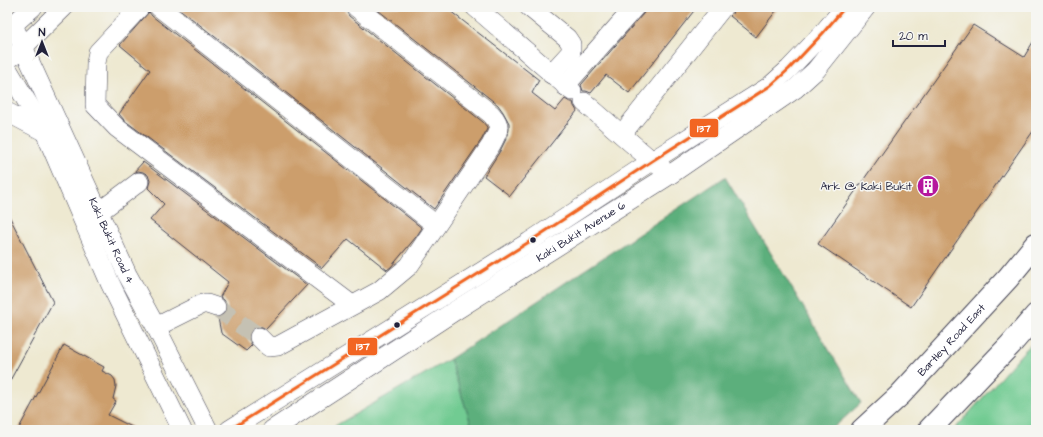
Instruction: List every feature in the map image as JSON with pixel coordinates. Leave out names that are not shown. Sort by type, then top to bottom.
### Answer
[{"type":"highway","name":"Bartley Road East","points":[[862,430],[900,395],[1008,278],[1036,244]]},
{"type":"highway","points":[[929,430],[1011,344],[1036,315]]},
{"type":"street","name":"Kaki Bukit Road 4","points":[[33,7],[10,27],[23,47],[128,274],[208,430]]},
{"type":"street","points":[[7,62],[64,7]]},
{"type":"street","points":[[140,7],[98,52],[96,63],[95,105],[117,128],[352,305]]},
{"type":"street","points":[[159,7],[436,225]]},
{"type":"street","points":[[259,337],[269,347],[278,346],[379,291],[409,266],[491,145],[498,129],[497,121],[491,114],[356,7]]},
{"type":"street","points":[[475,7],[652,160],[671,174]]},
{"type":"street","points":[[529,7],[567,38],[571,44],[568,88]]},
{"type":"street","points":[[568,88],[635,7]]},
{"type":"street","points":[[622,134],[723,7]]},
{"type":"street","name":"Kaki Bukit Avenue 6","points":[[228,430],[529,242],[652,160],[770,86],[809,48],[845,7]]},
{"type":"street","name":"Kaki Bukit Avenue 6","points":[[272,430],[671,174],[794,89],[816,70],[866,7]]},
{"type":"street","name":"Kaki Bukit Road 4","points":[[7,68],[45,132],[110,283],[182,430]]},
{"type":"street","points":[[7,112],[45,132]]},
{"type":"street","points":[[99,212],[138,182]]},
{"type":"street","points":[[156,327],[202,304],[208,304],[216,307]]},
{"type":"green space","points":[[725,177],[861,403],[831,430],[473,430],[450,359]]},
{"type":"green space","points":[[1036,341],[1036,430],[954,430],[1025,350]]},
{"type":"green space","points":[[450,359],[473,430],[328,430]]},
{"type":"building","points":[[177,7],[345,7],[349,16],[483,122],[487,129],[482,139],[434,209]]},
{"type":"building","points":[[374,7],[445,7],[539,80],[532,93],[555,111],[565,99],[573,102],[577,111],[510,196],[484,176],[508,135],[509,123],[498,105]]},
{"type":"building","points":[[646,7],[697,7],[629,93],[606,75],[591,93],[583,91],[581,85],[643,14]]},
{"type":"building","points":[[734,7],[779,7],[756,37],[730,16]]},
{"type":"building","points":[[149,12],[152,16],[422,228],[391,267],[387,270],[348,239],[322,268],[124,120],[119,114],[150,70],[120,45]]},
{"type":"building","name":"Ark @ Kaki Bukit","points":[[973,25],[1024,57],[1036,37],[1036,127],[911,307],[818,244]]},
{"type":"building","points":[[143,162],[307,285],[266,329],[257,326],[251,330],[248,339],[252,345],[246,351],[221,333],[218,318],[224,315],[227,310],[227,305],[220,297],[228,282],[150,220],[164,204],[148,188],[150,181],[148,175],[138,171],[133,173]]},
{"type":"building","points":[[7,212],[53,302],[7,386]]},
{"type":"building","points":[[64,345],[104,367],[102,371],[112,376],[115,380],[116,386],[113,399],[116,401],[108,415],[138,430],[18,430]]},
{"type":"tunnel","points":[[216,307],[259,337]]},
{"type":"transit line","name":"137","points":[[229,430],[529,242],[770,86],[789,69],[845,7]]},
{"type":"place","name":"Ark @ Kaki Bukit","points":[[928,186]]}]
